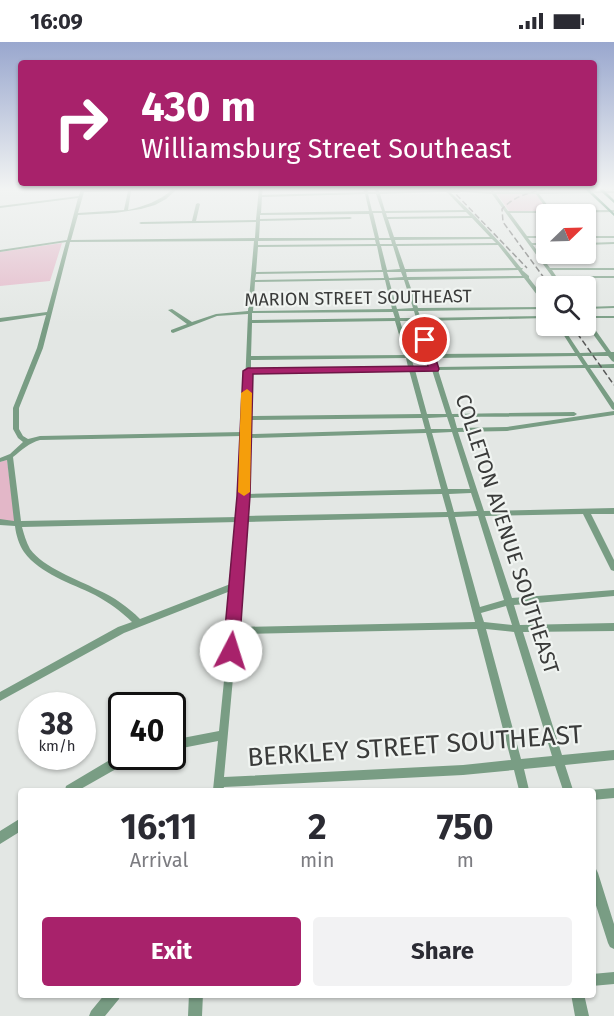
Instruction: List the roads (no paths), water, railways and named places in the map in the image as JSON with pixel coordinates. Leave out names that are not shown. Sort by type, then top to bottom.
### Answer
[{"type":"street","points":[[26,441],[20,437],[16,429],[16,408],[40,348],[70,233]]},
{"type":"street","points":[[219,786],[244,496],[249,322],[257,233]]},
{"type":"street","name":"COLLETON AVENUE SOUTHEAST","points":[[375,233],[523,788]]},
{"type":"street","name":"COLLETON AVENUE SOUTHEAST","points":[[390,233],[567,788]]},
{"type":"street","points":[[489,233],[536,289]]},
{"type":"street","points":[[523,233],[554,276]]},
{"type":"street","points":[[526,237],[536,237]]},
{"type":"street","points":[[596,237],[614,237]]},
{"type":"street","points":[[393,243],[493,238]]},
{"type":"street","points":[[0,251],[67,242],[499,244]]},
{"type":"street","points":[[596,244],[614,243]]},
{"type":"street","points":[[531,244],[536,244]]},
{"type":"street","points":[[255,277],[404,275],[521,269]]},
{"type":"street","points":[[549,269],[614,269]]},
{"type":"street","points":[[255,277],[386,275],[527,277]]},
{"type":"street","points":[[596,277],[614,277]]},
{"type":"street","points":[[596,308],[614,307]]},
{"type":"street","name":"MARION STREET SOUTHEAST","points":[[173,331],[216,315],[251,312],[536,308]]},
{"type":"street","points":[[170,310],[191,324]]},
{"type":"street","points":[[0,320],[50,314]]},
{"type":"street","name":"MARION STREET SOUTHEAST","points":[[249,322],[536,317]]},
{"type":"street","points":[[596,318],[614,317]]},
{"type":"street","points":[[596,333],[613,356]]},
{"type":"street","points":[[0,460],[10,457],[26,441],[39,438],[455,432],[543,425],[614,410],[567,336]]},
{"type":"street","points":[[248,358],[430,355],[613,356]]},
{"type":"street","points":[[513,367],[522,355]]},
{"type":"street","points":[[248,371],[614,366]]},
{"type":"street","points":[[246,418],[594,414]]},
{"type":"street","points":[[10,457],[24,547],[30,554],[58,572],[107,598],[138,622]]},
{"type":"street","points":[[244,496],[473,491]]},
{"type":"street","points":[[0,522],[19,524],[614,511]]},
{"type":"street","points":[[586,512],[614,568]]},
{"type":"street","points":[[0,697],[87,646],[138,622],[237,585]]},
{"type":"street","points":[[477,611],[509,602],[614,593]]},
{"type":"street","points":[[232,631],[481,625],[518,629],[614,627]]},
{"type":"street","name":"BERKLEY STREET SOUTHEAST","points":[[186,742],[223,735]]},
{"type":"street","name":"BERKLEY STREET SOUTHEAST","points":[[219,786],[463,770],[614,756]]},
{"type":"street","points":[[73,788],[108,767]]},
{"type":"street","points":[[596,795],[614,793]]},
{"type":"street","points":[[0,838],[18,826]]},
{"type":"street","points":[[596,886],[614,943]]},
{"type":"street","points":[[596,980],[614,978]]},
{"type":"street","points":[[96,1016],[111,998]]},
{"type":"street","points":[[195,1016],[196,998]]},
{"type":"street","points":[[578,998],[582,1016]]},
{"type":"railway","points":[[494,233],[527,268]]},
{"type":"railway","points":[[511,233],[543,276]]},
{"type":"railway","points":[[579,336],[614,385]]}]
